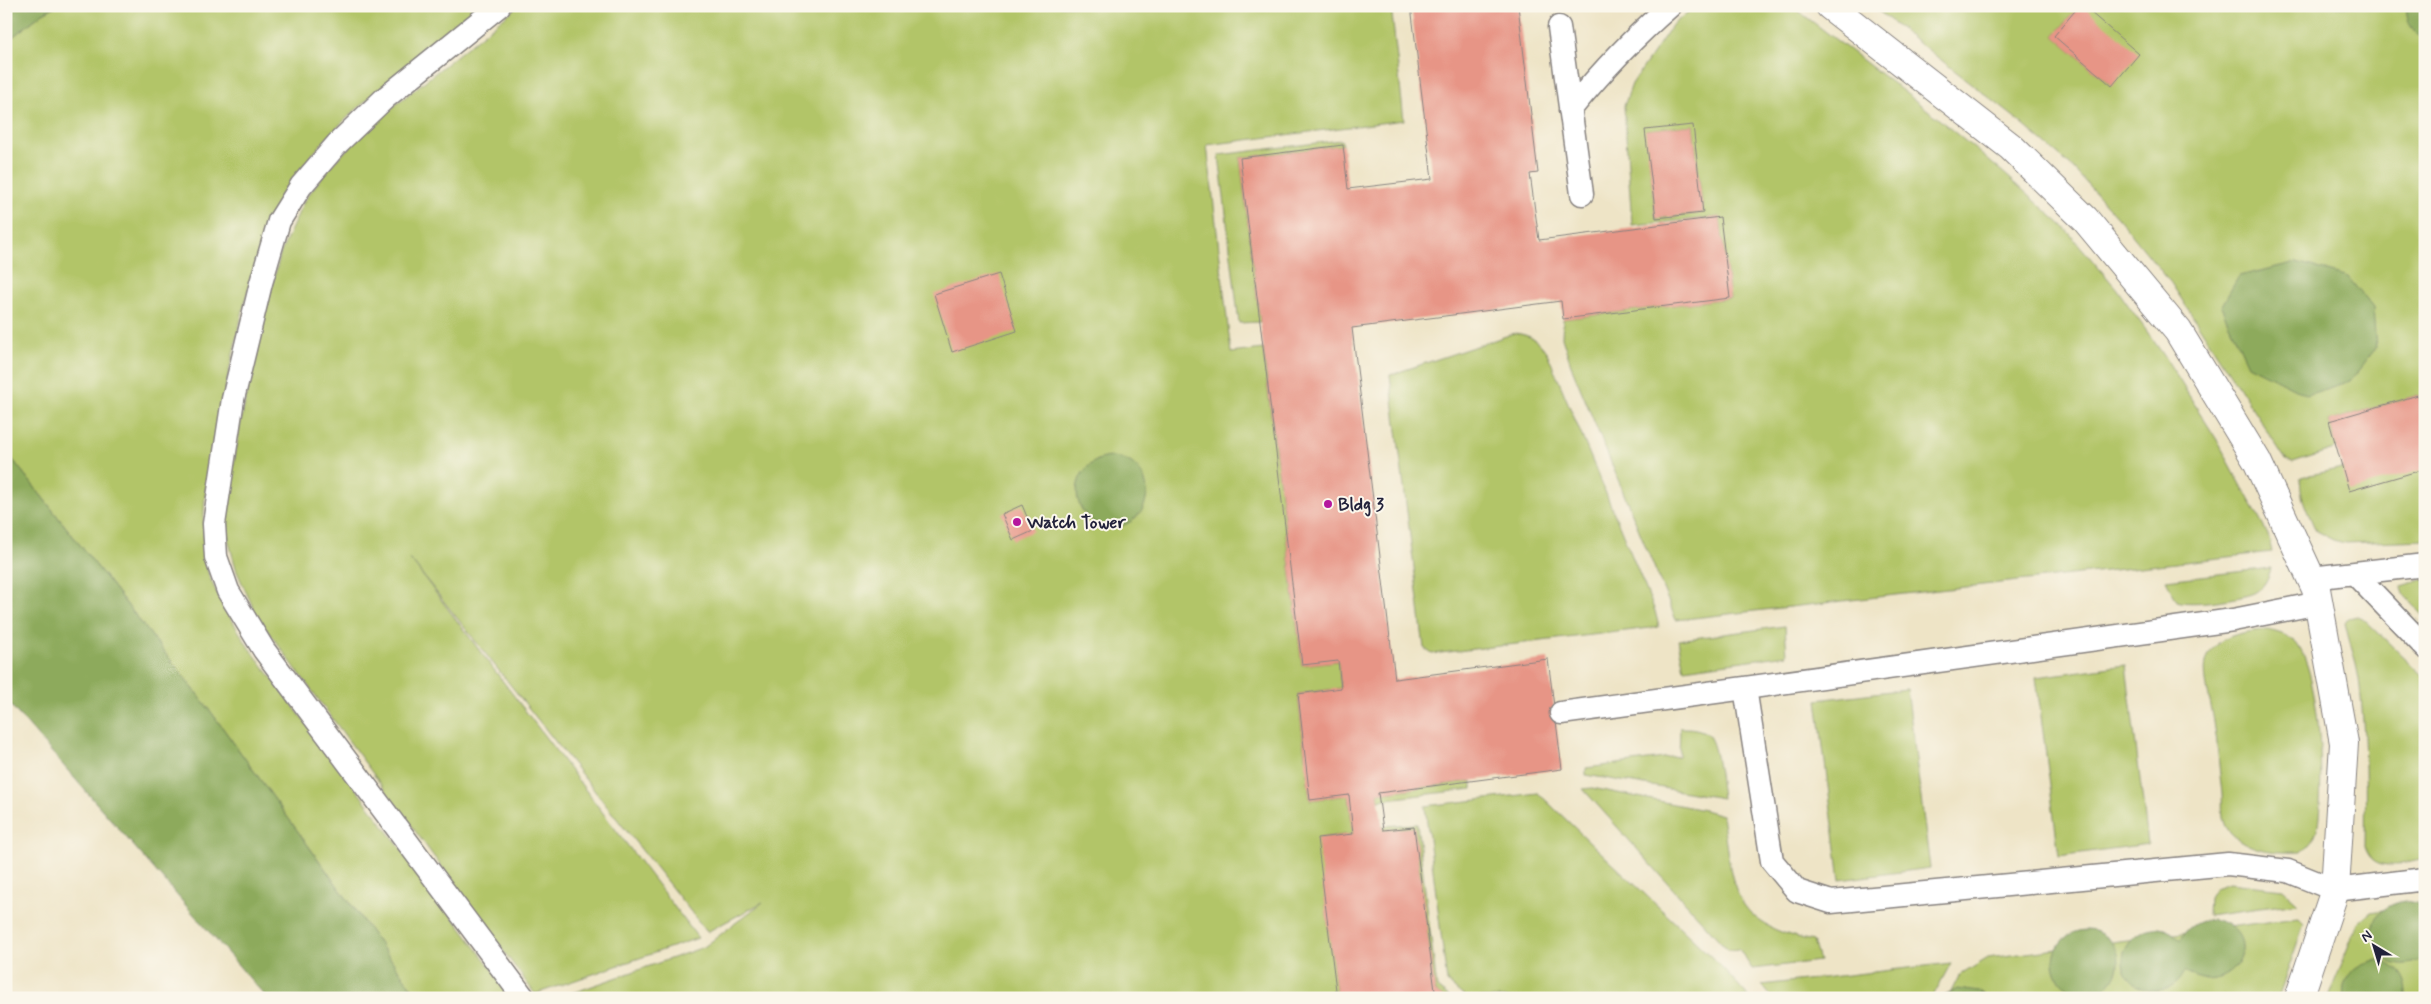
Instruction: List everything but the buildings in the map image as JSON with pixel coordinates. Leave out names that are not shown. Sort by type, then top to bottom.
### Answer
[{"type":"street","points":[[1830,6],[2011,147],[2085,219],[2178,331],[2257,461],[2315,590],[2344,743],[2335,890],[2299,998]]},
{"type":"lane","points":[[499,6],[385,98],[338,143],[301,186],[279,221],[261,283],[233,399],[214,524],[216,557],[228,591],[264,650],[524,998]]},
{"type":"lane","points":[[1570,110],[1609,63],[1637,34],[1670,6]]},
{"type":"lane","points":[[1559,27],[1582,194]]},
{"type":"lane","points":[[1561,713],[2233,620],[2315,590],[2354,573],[2425,565]]},
{"type":"lane","points":[[2354,573],[2425,647]]},
{"type":"lane","points":[[1745,688],[1772,861],[1797,892],[1831,902],[2228,864],[2288,871],[2335,890],[2425,879]]},
{"type":"green space","points":[[6,6],[56,6],[43,13],[6,42]]},
{"type":"green space","points":[[56,6],[484,6],[342,122],[303,166],[275,211],[256,260],[249,285],[220,413],[206,488],[204,538],[206,564],[212,583],[247,645],[514,998],[419,998],[206,705],[6,451],[6,42],[43,13]]},
{"type":"green space","points":[[518,6],[1391,6],[1404,120],[1207,145],[1231,353],[1263,349],[1302,665],[1338,661],[1341,688],[1298,694],[1310,800],[1349,795],[1353,834],[1318,838],[1337,998],[558,998],[704,947],[763,902],[707,932],[410,559],[698,938],[535,994],[257,616],[237,572],[228,539],[225,517],[241,420],[266,308],[281,252],[304,201],[330,166],[383,115]]},
{"type":"green space","points":[[1593,6],[1643,6],[1617,13]]},
{"type":"green space","points":[[1696,6],[1792,6],[1929,111],[2005,174],[2063,226],[2116,288],[2163,354],[2217,440],[2268,535],[2272,552],[1676,620],[1572,368],[1562,337],[1563,319],[1730,298],[1720,217],[1632,225],[1624,106],[1632,84],[1673,24]],"holes":[[[1693,125],[1703,213],[1656,219],[1646,130]]]},
{"type":"green space","points":[[1872,6],[2079,6],[2054,36],[2111,85],[2083,6],[2425,6],[2425,418],[2418,395],[2329,421],[2337,448],[2293,462],[2286,460],[2171,283],[2120,220],[2069,164],[2014,117]]},
{"type":"green space","points":[[2407,6],[2425,6],[2425,39],[2410,26]]},
{"type":"green space","points":[[1341,140],[1343,145],[1240,158],[1260,322],[1239,323],[1219,155]]},
{"type":"green space","points":[[2297,262],[2348,277],[2373,308],[2376,348],[2350,381],[2307,395],[2248,365],[2221,307],[2239,276]]},
{"type":"green space","points":[[1515,333],[1526,335],[1534,340],[1542,346],[1548,355],[1655,611],[1659,627],[1432,654],[1424,648],[1390,375]]},
{"type":"green space","points":[[6,451],[206,705],[419,998],[267,998],[6,700]]},
{"type":"green space","points":[[1105,457],[1119,457],[1132,463],[1141,472],[1147,485],[1145,505],[1137,517],[1119,527],[1105,527],[1092,521],[1083,512],[1077,499],[1077,485],[1083,472],[1092,463]]},
{"type":"green space","points":[[2342,468],[2425,469],[2425,540],[2345,543],[2333,540],[2316,531],[2301,491],[2301,477]]},
{"type":"green space","points":[[2271,568],[2266,582],[2254,593],[2216,601],[2193,603],[2177,601],[2166,580]]},
{"type":"green space","points":[[2425,579],[2425,617],[2405,596],[2401,586]]},
{"type":"green space","points":[[2357,616],[2364,619],[2425,678],[2425,859],[2399,864],[2382,864],[2369,856],[2365,847],[2363,721],[2358,672],[2345,623],[2349,618]]},
{"type":"green space","points":[[1785,626],[1787,655],[1684,669],[1678,640]]},
{"type":"green space","points":[[2269,630],[2287,636],[2296,643],[2304,658],[2311,679],[2316,705],[2321,789],[2319,812],[2315,836],[2302,852],[2283,852],[2255,848],[2238,839],[2227,829],[2223,815],[2217,740],[2206,681],[2205,665],[2211,651],[2225,639],[2251,631]]},
{"type":"green space","points":[[2126,665],[2148,844],[2059,856],[2036,677]]},
{"type":"green space","points":[[1907,689],[1930,868],[1840,880],[1817,700]]},
{"type":"green space","points":[[1680,728],[1700,730],[1710,738],[1717,763],[1722,798],[1586,775],[1586,768],[1679,756]]},
{"type":"green space","points":[[1472,781],[1472,789],[1379,800],[1378,793]]},
{"type":"green space","points":[[1592,788],[1722,815],[1729,863],[1740,899],[1751,913],[1765,924],[1786,934],[1813,941],[1819,961],[1752,969],[1739,949],[1728,950],[1583,789]]},
{"type":"green space","points":[[1538,793],[1722,967],[1750,998],[1466,998],[1447,982],[1425,806]]},
{"type":"green space","points":[[1417,824],[1437,988],[1450,998],[1444,998],[1435,991],[1414,827],[1383,830],[1382,826]]},
{"type":"green space","points":[[2229,883],[2283,889],[2298,903],[2208,915],[2209,898],[2215,888]]},
{"type":"green space","points":[[2406,901],[2416,903],[2425,908],[2425,958],[2408,965],[2394,963],[2383,956],[2375,944],[2373,931],[2377,918],[2388,907]]},
{"type":"green space","points":[[2425,904],[2425,998],[2328,998],[2358,923],[2371,912]]},
{"type":"green space","points":[[2298,918],[2304,924],[2278,998],[1948,998],[1959,976],[1988,958]]},
{"type":"green space","points":[[2212,919],[2230,927],[2240,938],[2242,950],[2238,963],[2229,973],[2216,979],[2201,979],[2185,971],[2175,985],[2167,989],[2155,991],[2145,990],[2134,983],[2125,971],[2123,959],[2126,947],[2133,938],[2144,931],[2156,928],[2168,931],[2180,940],[2193,925]]},
{"type":"green space","points":[[2086,930],[2098,933],[2109,939],[2115,950],[2118,962],[2115,974],[2109,985],[2098,991],[2086,994],[2074,991],[2063,985],[2057,974],[2054,962],[2057,950],[2063,939],[2074,933]]},
{"type":"green space","points":[[2377,960],[2396,968],[2400,973],[2406,984],[2407,998],[2344,998],[2343,990],[2345,983],[2352,972],[2363,964]]},
{"type":"green space","points":[[1951,963],[1932,998],[1772,998],[1762,985]]},
{"type":"green space","points":[[1957,989],[1980,992],[1988,998],[1941,998]]},
{"type":"place","name":"Bldg 3","points":[[1328,504]]},
{"type":"place","name":"Watch Tower","points":[[1017,522]]}]
